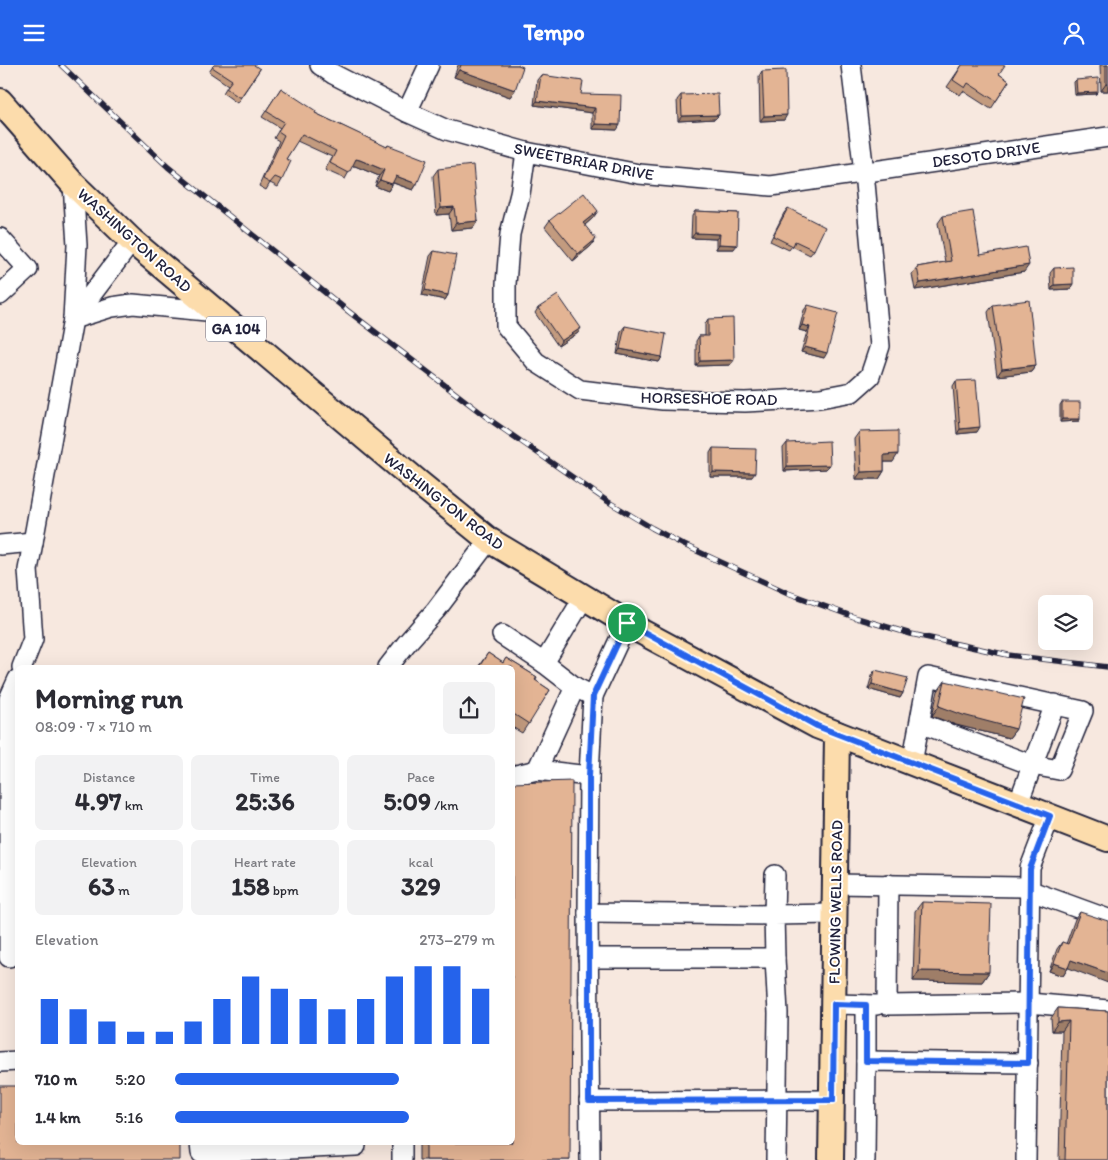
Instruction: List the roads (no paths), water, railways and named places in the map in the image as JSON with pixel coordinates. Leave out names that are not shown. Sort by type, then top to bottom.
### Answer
[{"type":"main road","name":"WASHINGTON ROAD","points":[[1,103],[73,184],[132,241],[411,477],[489,540],[627,623],[817,726],[1108,838]]},
{"type":"main road","name":"FLOWING WELLS ROAD","points":[[831,1160],[837,734]]},
{"type":"street","name":"SWEETBRIAR DRIVE","points":[[320,65],[333,74],[407,112],[447,130],[526,152],[639,174],[771,186],[864,171]]},
{"type":"street","points":[[407,112],[429,65]]},
{"type":"street","name":"HORSESHOE ROAD","points":[[526,152],[520,194],[510,234],[506,284],[506,326],[536,362],[580,390],[663,400],[745,402],[820,398],[852,392],[870,376],[880,346],[864,171],[851,65]]},
{"type":"street","name":"DESOTO DRIVE","points":[[864,171],[1108,137]]},
{"type":"street","points":[[23,665],[33,639],[28,570],[73,319],[77,245],[73,184]]},
{"type":"street","points":[[0,238],[28,269],[3,287]]},
{"type":"street","points":[[73,319],[132,241]]},
{"type":"street","points":[[73,319],[112,307],[133,304],[217,312]]},
{"type":"street","points":[[390,665],[436,610],[489,540]]},
{"type":"street","points":[[0,545],[33,542]]},
{"type":"street","points":[[544,663],[584,597]]},
{"type":"street","points":[[590,1160],[588,913],[589,776],[593,696],[627,623]]},
{"type":"street","points":[[502,635],[544,663],[575,687],[593,696]]},
{"type":"street","points":[[912,763],[928,677],[1082,711],[1059,770],[1032,765],[920,723]]},
{"type":"street","points":[[9,957],[9,699],[15,686]]},
{"type":"street","points":[[537,770],[575,687]]},
{"type":"street","points":[[1018,804],[1055,704]]},
{"type":"street","points":[[515,775],[537,770],[589,776]]},
{"type":"street","points":[[1026,1160],[1030,869],[1050,816]]},
{"type":"street","points":[[775,875],[774,915],[778,1013],[776,1160]]},
{"type":"street","points":[[835,884],[1022,887],[1108,919]]},
{"type":"street","points":[[887,1005],[888,885]]},
{"type":"street","points":[[588,913],[834,914]]},
{"type":"street","points":[[588,957],[775,958]]},
{"type":"street","points":[[834,1004],[1029,1003],[1108,1010]]},
{"type":"street","points":[[865,1160],[866,1005]]},
{"type":"street","points":[[0,1062],[15,1061]]},
{"type":"street","points":[[866,1061],[1028,1063]]},
{"type":"street","points":[[589,1101],[833,1100]]},
{"type":"street","points":[[200,1145],[201,1153],[356,1150]]},
{"type":"street","points":[[402,1145],[402,1160]]},
{"type":"railway","points":[[61,65],[168,167],[348,311],[493,422],[607,501],[652,528],[684,545],[788,593],[857,618],[911,634],[1008,655],[1108,667]]}]
